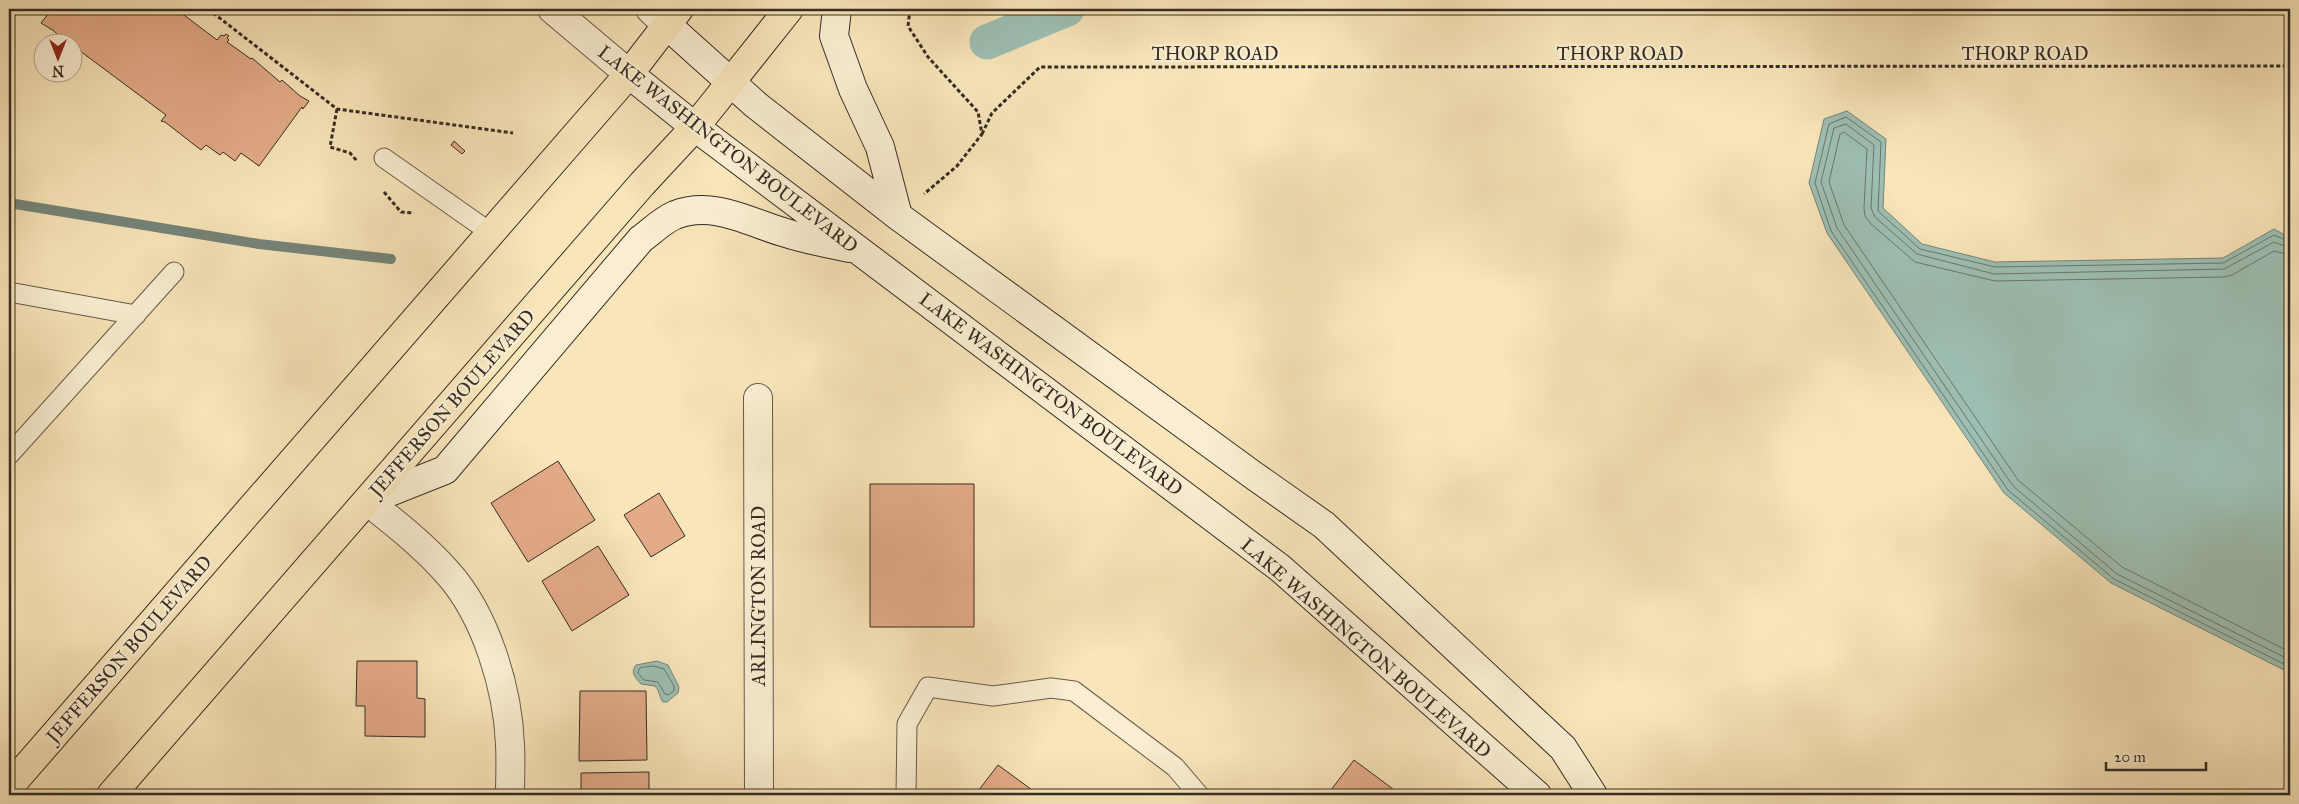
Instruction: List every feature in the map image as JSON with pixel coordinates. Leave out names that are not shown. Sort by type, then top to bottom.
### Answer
[{"type":"main road","name":"LAKE WASHINGTON BOULEVARD","points":[[552,9],[695,127],[1280,568],[1529,793]]},
{"type":"main road","name":"JEFFERSON BOULEVARD","points":[[111,795],[636,192],[695,127],[732,83],[789,9]]},
{"type":"main road","points":[[837,9],[834,36],[853,89],[880,147],[898,216]]},
{"type":"main road","name":"JEFFERSON BOULEVARD","points":[[9,787],[629,74],[665,14]]},
{"type":"main road","points":[[665,14],[756,105],[898,216],[1252,476],[1324,525],[1563,748],[1593,795]]},
{"type":"main road","points":[[510,795],[510,745],[503,690],[483,631],[468,601],[448,573],[418,542],[367,501],[445,470],[641,239],[661,223],[676,215],[712,210],[744,218],[786,233],[859,251]]},
{"type":"main road","name":"ARLINGTON ROAD","points":[[758,398],[759,795]]},
{"type":"lane","points":[[384,158],[491,233]]},
{"type":"lane","points":[[9,454],[174,272]]},
{"type":"lane","points":[[9,292],[136,315]]},
{"type":"lane","points":[[906,795],[907,724],[928,687],[994,696],[1051,688],[1074,691],[1175,767],[1199,795]]},
{"type":"path","points":[[208,9],[337,108],[512,133]]},
{"type":"path","points":[[910,9],[908,26],[928,57],[978,112],[982,134]]},
{"type":"path","name":"THORP ROAD","points":[[898,216],[958,166],[982,134],[992,113],[1040,67],[2290,66]]},
{"type":"water","points":[[1847,111],[1886,139],[1883,208],[1922,244],[1995,262],[2223,258],[2274,229],[2290,238],[2290,673],[2111,583],[2004,493],[1827,233],[1809,183],[1824,119]]},
{"type":"water","points":[[657,661],[668,665],[679,687],[678,693],[667,702],[663,702],[655,686],[641,684],[633,673],[636,665]]},
{"type":"building","points":[[52,9],[176,9],[217,40],[221,35],[224,36],[226,34],[229,36],[227,42],[252,58],[280,82],[282,80],[300,96],[309,101],[303,109],[302,107],[259,166],[241,153],[235,161],[223,152],[220,155],[206,145],[201,150],[165,122],[161,121],[166,115],[82,52],[82,32],[55,32],[41,23]]},
{"type":"building","points":[[454,141],[465,151],[462,154],[451,145]]},
{"type":"building","points":[[558,461],[595,520],[528,562],[491,503]]},
{"type":"building","points":[[870,484],[974,484],[974,627],[870,627]]},
{"type":"building","points":[[659,493],[685,536],[651,557],[624,515]]},
{"type":"building","points":[[598,546],[629,595],[572,631],[542,581]]},
{"type":"building","points":[[357,661],[417,661],[417,698],[425,699],[425,737],[365,736],[365,706],[356,706]]},
{"type":"building","points":[[580,691],[646,691],[647,760],[579,761]]},
{"type":"building","points":[[1354,760],[1401,795],[1327,795]]},
{"type":"building","points":[[998,765],[1039,795],[975,795]]},
{"type":"building","points":[[649,772],[649,795],[581,795],[581,773]]},
{"type":"waterway","points":[[987,42],[1067,9]]},
{"type":"waterway","points":[[9,203],[259,244],[391,259]]}]
